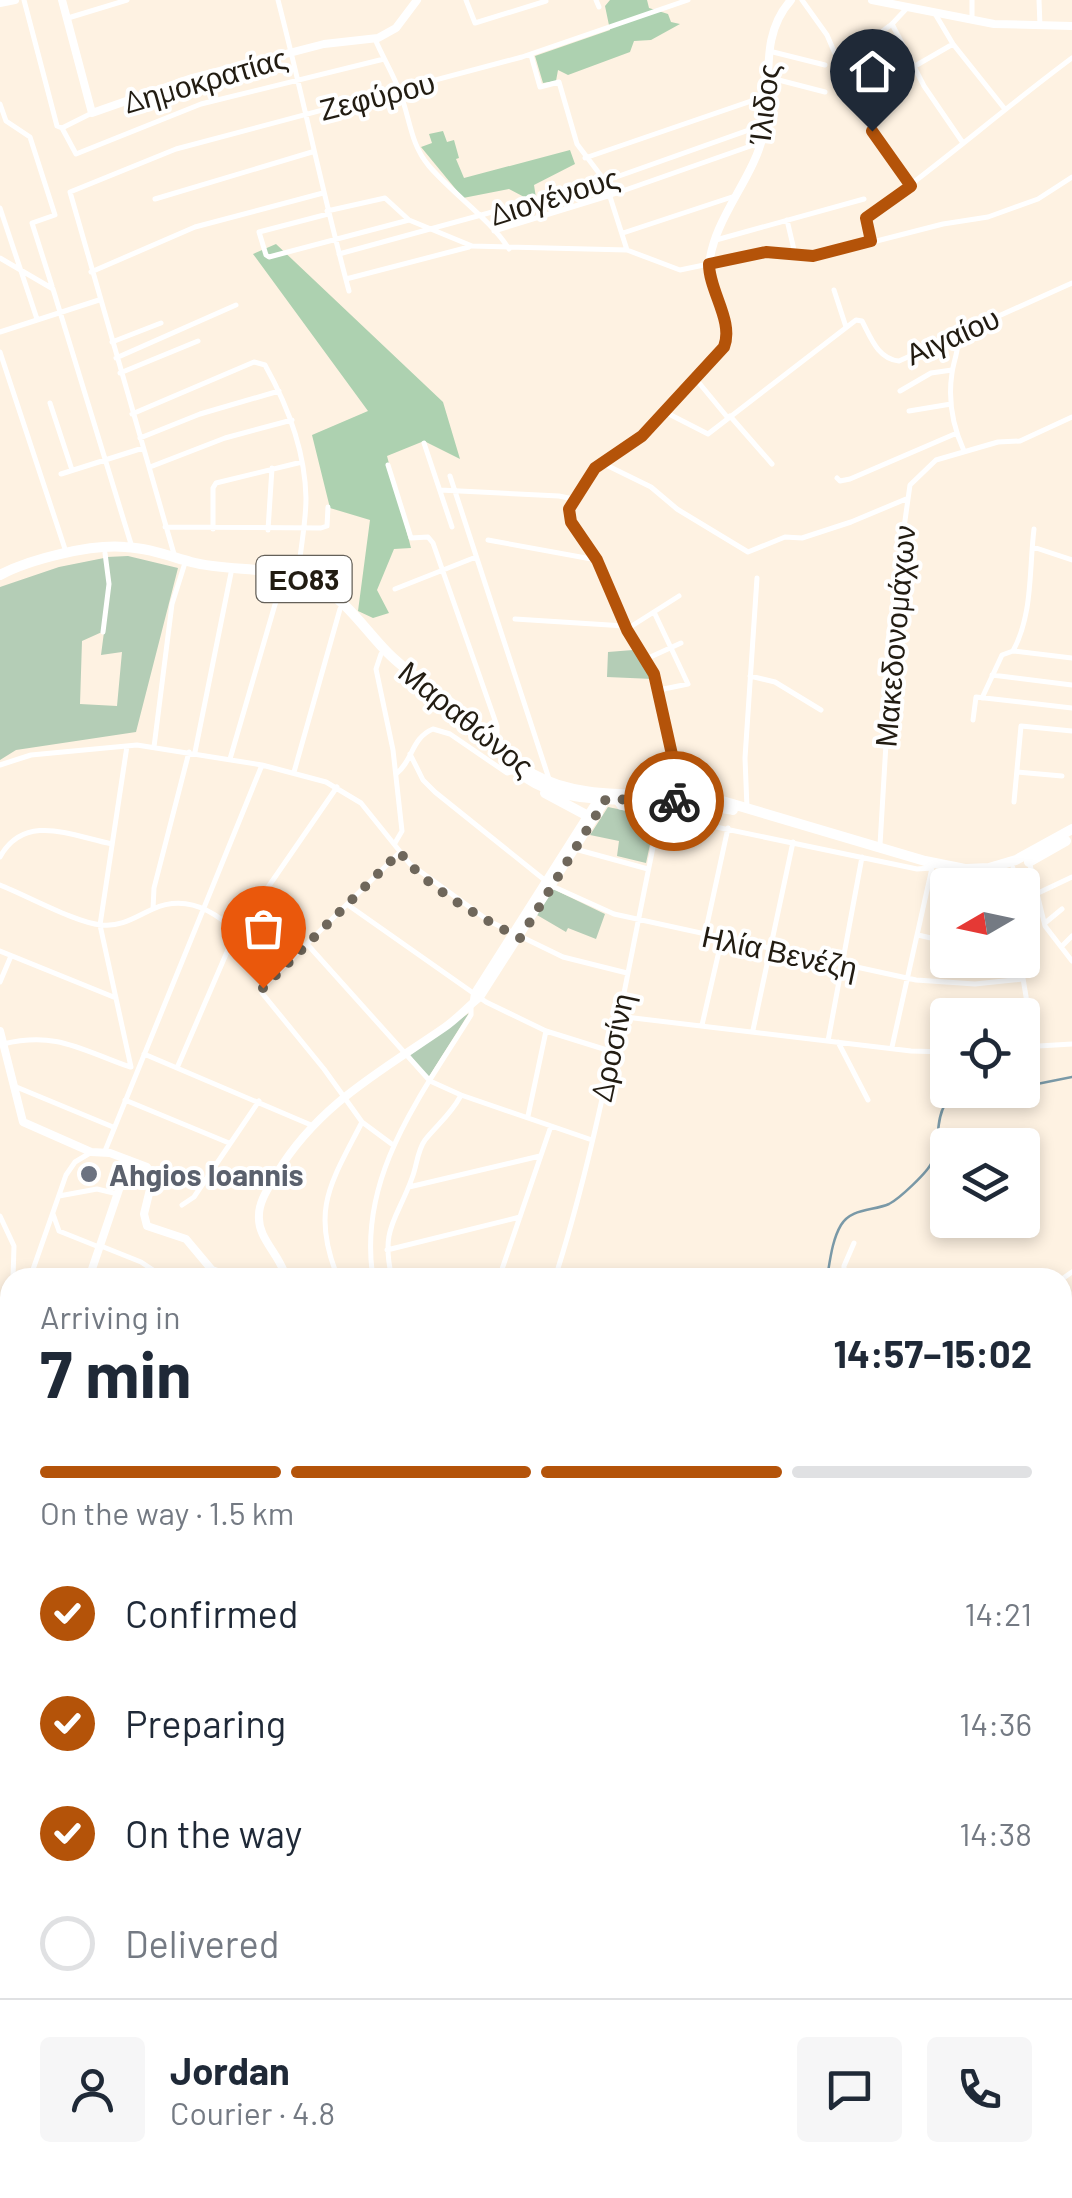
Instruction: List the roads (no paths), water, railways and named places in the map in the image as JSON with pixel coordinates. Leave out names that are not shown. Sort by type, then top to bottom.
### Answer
[{"type":"main road","name":"Μαραθώνος","points":[[2,573],[106,547],[132,547],[231,574],[283,577],[314,590],[340,609],[381,654],[532,782],[564,794],[675,798],[747,808],[965,869],[1028,859]]},
{"type":"main road","name":"Μαραθώνος","points":[[2,573],[106,553],[131,552],[205,566],[298,576],[325,589],[343,604],[392,657],[459,709],[522,768],[550,782],[607,796]]},
{"type":"main road","points":[[532,782],[543,792],[593,814]]},
{"type":"main road","name":"Μαραθώνος","points":[[675,798],[746,813],[932,868]]},
{"type":"main road","name":"Μαραθώνος","points":[[1013,868],[1072,833]]},
{"type":"street","points":[[0,3],[15,0]]},
{"type":"street","points":[[24,0],[52,109],[76,154],[200,104],[384,59]]},
{"type":"street","name":"Δημοκρατίας","points":[[62,0],[92,114],[192,78],[332,42],[375,39]]},
{"type":"street","points":[[68,18],[126,0]]},
{"type":"street","points":[[278,0],[349,292]]},
{"type":"street","points":[[418,0],[396,28],[375,39],[398,88],[412,137],[422,156],[510,249]]},
{"type":"street","points":[[466,0],[475,23],[546,1]]},
{"type":"street","name":"Ζεφύρου","points":[[91,272],[68,194],[176,148],[531,55],[688,0]]},
{"type":"street","name":"Ίλιδος","points":[[709,264],[716,240],[756,162],[766,124],[774,24],[791,0]]},
{"type":"street","points":[[802,0],[828,35],[872,131],[911,186]]},
{"type":"street","points":[[872,0],[972,19],[1072,26]]},
{"type":"street","points":[[972,0],[972,19]]},
{"type":"street","points":[[1038,0],[1040,26]]},
{"type":"street","points":[[838,64],[907,8]]},
{"type":"street","points":[[934,12],[953,44],[1004,108]]},
{"type":"street","points":[[892,24],[924,86],[963,143]]},
{"type":"street","points":[[915,66],[953,44]]},
{"type":"street","points":[[769,51],[825,65]]},
{"type":"street","points":[[531,55],[540,87],[559,82],[576,144],[605,181],[627,250]]},
{"type":"street","points":[[871,241],[866,218],[1072,58]]},
{"type":"street","points":[[768,77],[825,92]]},
{"type":"street","points":[[585,158],[769,95]]},
{"type":"street","points":[[0,104],[6,121],[30,136],[55,215],[32,222],[132,547]]},
{"type":"street","points":[[62,128],[92,114]]},
{"type":"street","name":"Διογένους","points":[[339,254],[605,181],[766,124]]},
{"type":"street","points":[[494,230],[611,195],[762,142]]},
{"type":"street","points":[[156,199],[312,152]]},
{"type":"street","points":[[409,220],[269,257],[259,232],[385,198],[409,220],[472,246],[627,250],[674,269],[766,252],[826,254],[988,217],[1038,199],[1072,177]]},
{"type":"street","points":[[154,747],[179,561],[91,272],[195,227],[323,193]]},
{"type":"street","points":[[623,233],[710,201],[738,195]]},
{"type":"street","points":[[716,240],[860,200]]},
{"type":"street","points":[[0,208],[37,319]]},
{"type":"street","points":[[787,220],[795,254]]},
{"type":"street","points":[[346,279],[472,246]]},
{"type":"street","points":[[0,258],[53,289]]},
{"type":"street","points":[[675,798],[676,778],[659,690],[646,658],[626,628],[597,560],[571,522],[569,509],[602,463],[642,436],[719,354],[727,339],[709,264]]},
{"type":"street","name":"Αιγαίου","points":[[846,327],[856,320],[862,321],[874,345],[893,360],[899,360],[1072,283]]},
{"type":"street","points":[[663,411],[708,434],[846,327],[834,290]]},
{"type":"street","points":[[0,332],[98,300]]},
{"type":"street","points":[[116,358],[236,306]]},
{"type":"street","points":[[112,342],[161,323]]},
{"type":"street","points":[[958,334],[952,404],[956,432],[964,451]]},
{"type":"street","points":[[120,373],[198,341]]},
{"type":"street","points":[[0,352],[68,555]]},
{"type":"street","points":[[132,414],[261,362],[280,391],[292,420],[302,462],[306,498],[298,576]]},
{"type":"street","points":[[900,392],[931,373],[952,370]]},
{"type":"street","points":[[695,378],[772,464]]},
{"type":"street","points":[[140,438],[200,414],[280,391]]},
{"type":"street","points":[[50,403],[72,470]]},
{"type":"street","points":[[909,411],[952,404]]},
{"type":"street","name":"Μακεδονομάχων","points":[[880,848],[888,642],[910,485],[936,460],[1020,441],[1072,417]]},
{"type":"street","points":[[150,466],[225,438],[292,420]]},
{"type":"street","points":[[836,478],[850,478],[956,432]]},
{"type":"street","points":[[424,442],[452,527]]},
{"type":"street","points":[[60,474],[143,448]]},
{"type":"street","points":[[214,529],[214,486],[302,462]]},
{"type":"street","points":[[602,463],[650,487],[677,509],[748,552],[785,538],[802,538],[852,522],[906,499]]},
{"type":"street","points":[[388,465],[412,538],[430,539],[497,726],[497,746]]},
{"type":"street","points":[[268,530],[272,468]]},
{"type":"street","points":[[450,476],[550,782]]},
{"type":"street","points":[[440,490],[573,499]]},
{"type":"street","points":[[166,528],[268,530],[327,526],[328,507]]},
{"type":"street","points":[[1014,651],[1024,621],[1034,529]]},
{"type":"street","points":[[488,540],[597,560]]},
{"type":"street","points":[[1033,547],[1072,560]]},
{"type":"street","points":[[103,632],[109,584],[106,553]]},
{"type":"street","points":[[395,589],[476,557]]},
{"type":"street","points":[[153,909],[154,888],[192,752],[231,574]]},
{"type":"street","points":[[230,759],[283,577]]},
{"type":"street","points":[[747,808],[745,758],[757,578]]},
{"type":"street","points":[[515,619],[626,628],[679,596]]},
{"type":"street","points":[[294,772],[340,609]]},
{"type":"street","points":[[654,612],[688,684],[659,690]]},
{"type":"street","points":[[646,658],[681,643]]},
{"type":"street","points":[[982,698],[1002,656],[1014,651],[1072,658]]},
{"type":"street","points":[[381,654],[376,669],[396,774],[402,831],[395,842]]},
{"type":"street","points":[[992,675],[1072,684]]},
{"type":"street","points":[[750,676],[775,682],[821,710]]},
{"type":"street","points":[[973,720],[976,697],[1072,708]]},
{"type":"street","points":[[1014,802],[1021,726],[1072,731]]},
{"type":"street","points":[[396,774],[402,770],[417,738],[424,732],[441,730],[506,772],[517,771]]},
{"type":"street","points":[[128,745],[100,926],[134,1068]]},
{"type":"street","points":[[0,766],[31,754],[128,745],[192,752],[294,772],[337,787],[361,803],[410,864],[445,892],[516,936],[576,961],[627,973]]},
{"type":"street","name":"Ηλία Βενέζη","points":[[410,754],[423,780],[435,792],[550,883],[590,906],[636,920],[907,978],[975,984],[1023,979]]},
{"type":"street","points":[[105,1152],[134,1068],[144,1054],[262,765]]},
{"type":"street","points":[[1016,772],[1062,776]]},
{"type":"street","points":[[178,1068],[236,933],[337,787]]},
{"type":"street","points":[[373,1268],[372,1206],[392,1144],[516,936],[607,796],[620,806],[917,869],[930,868]]},
{"type":"street","points":[[550,883],[576,848],[593,814]]},
{"type":"street","name":"Δροσίνη","points":[[557,1268],[592,1140],[660,814]]},
{"type":"street","points":[[705,934],[728,828]]},
{"type":"street","points":[[0,857],[16,836],[32,830],[112,844]]},
{"type":"street","points":[[753,1030],[793,842]]},
{"type":"street","points":[[576,848],[648,869]]},
{"type":"street","points":[[392,1144],[362,1122],[265,998],[263,988],[400,852]]},
{"type":"street","points":[[828,1041],[862,857]]},
{"type":"street","points":[[1028,859],[1030,868]]},
{"type":"street","points":[[892,1048],[930,878]]},
{"type":"street","points":[[1040,892],[1072,878]]},
{"type":"street","points":[[0,885],[100,926],[124,924],[170,903],[204,907],[236,933]]},
{"type":"street","points":[[347,904],[477,1000],[546,1031],[610,1051]]},
{"type":"street","points":[[1040,909],[1044,924],[1072,961]]},
{"type":"street","points":[[1044,924],[1062,910]]},
{"type":"street","points":[[918,935],[930,938]]},
{"type":"street","points":[[1063,946],[1072,936]]},
{"type":"street","points":[[702,1025],[722,938]]},
{"type":"street","points":[[308,944],[430,1082],[592,1140]]},
{"type":"street","points":[[0,952],[116,998]]},
{"type":"street","points":[[0,982],[11,956]]},
{"type":"street","points":[[1023,979],[1026,998]]},
{"type":"street","points":[[284,1268],[264,1238],[258,1212],[268,1188],[311,1125],[344,1096],[477,1000]]},
{"type":"street","points":[[617,1016],[930,1051]]},
{"type":"street","points":[[0,1031],[23,1122],[91,1152],[105,1152],[147,1167],[152,1174],[144,1218],[147,1226],[186,1239],[210,1268]]},
{"type":"street","points":[[528,1117],[546,1031]]},
{"type":"street","points":[[3,1044],[30,1038],[59,1040],[134,1068]]},
{"type":"street","points":[[838,1042],[868,1100]]},
{"type":"street","points":[[1040,1046],[1072,1044]]},
{"type":"street","points":[[144,1054],[311,1125]]},
{"type":"street","points":[[14,1086],[114,1128]]},
{"type":"street","points":[[390,1268],[386,1250],[393,1218],[409,1187],[423,1144],[461,1096]]},
{"type":"street","points":[[126,1100],[230,1144]]},
{"type":"street","points":[[182,1205],[194,1197],[258,1102]]},
{"type":"street","points":[[334,1268],[325,1242],[324,1204],[362,1122]]},
{"type":"street","points":[[502,1268],[551,1126]]},
{"type":"street","points":[[33,1268],[71,1167],[91,1152]]},
{"type":"street","points":[[409,1187],[540,1156]]},
{"type":"street","points":[[92,1268],[129,1160]]},
{"type":"street","points":[[59,1196],[96,1189],[118,1194]]},
{"type":"street","points":[[53,1212],[59,1231],[152,1268]]},
{"type":"street","points":[[0,1216],[14,1246],[13,1268]]},
{"type":"street","points":[[386,1250],[520,1217]]},
{"type":"street","points":[[844,1268],[854,1243]]},
{"type":"waterway","points":[[1040,1083],[1072,1077]]},
{"type":"waterway","points":[[829,1268],[833,1244],[845,1220],[889,1204],[932,1162],[943,1108]]},
{"type":"place","name":"Ahgios Ioannis","points":[[89,1174]]}]
